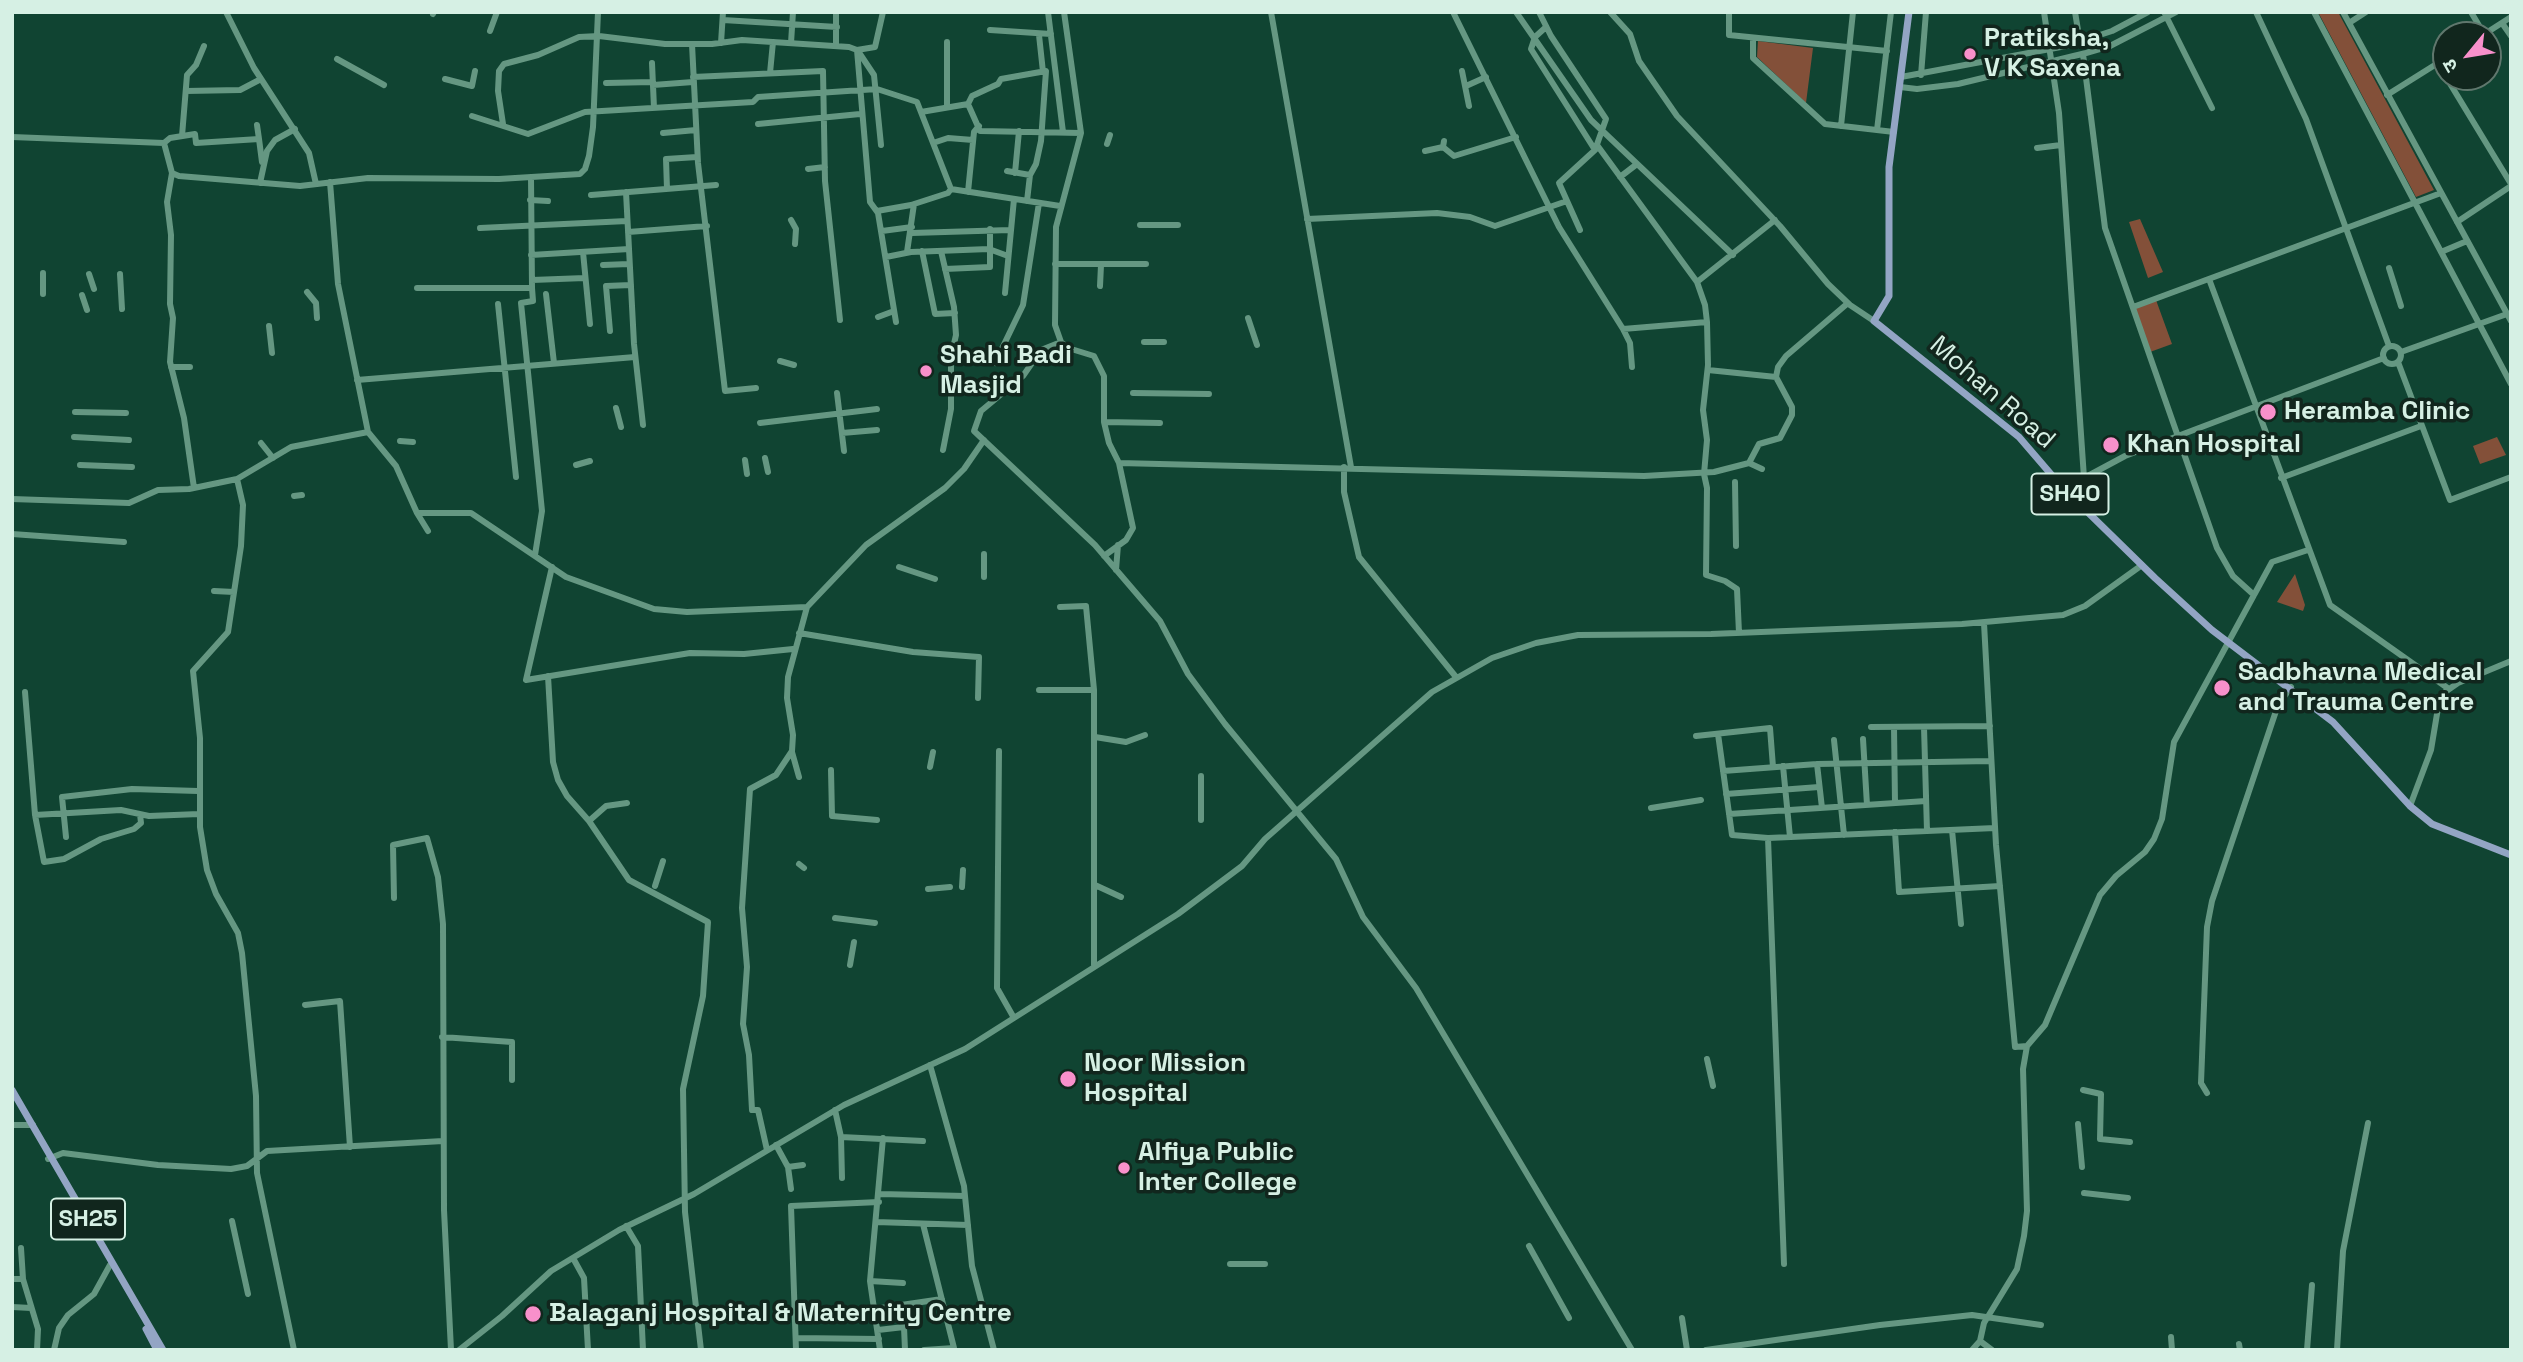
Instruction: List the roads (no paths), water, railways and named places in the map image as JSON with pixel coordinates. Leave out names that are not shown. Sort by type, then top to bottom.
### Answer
[{"type":"main road","points":[[1874,321],[1889,296],[1889,167],[1909,12]]},
{"type":"main road","name":"Mohan Road","points":[[1874,321],[2019,437],[2076,500],[2142,565],[2230,643],[2291,687],[2333,722],[2410,806],[2432,824],[2511,855]]},
{"type":"main road","name":"SH25","points":[[12,1090],[30,1125]]},
{"type":"main road","name":"SH25","points":[[12,1098],[163,1350]]},
{"type":"main road","name":"SH25","points":[[49,1157],[157,1350]]},
{"type":"street","points":[[489,31],[497,12]]},
{"type":"street","points":[[176,174],[260,183],[316,184],[368,178],[580,174],[585,169],[593,112],[599,36],[598,12]]},
{"type":"street","points":[[791,43],[793,12]]},
{"type":"street","points":[[836,12],[836,46]]},
{"type":"street","points":[[503,124],[498,91],[499,71],[504,64],[538,55],[579,37],[599,36],[692,44],[742,40],[836,46],[857,50],[875,47],[883,12]]},
{"type":"street","points":[[1048,12],[1063,132]]},
{"type":"street","points":[[1064,12],[1082,133],[1055,228],[1055,325],[1061,342],[1068,348],[1094,356],[1104,376],[1104,422],[1109,443],[1119,463],[1133,528],[1104,556]]},
{"type":"street","points":[[1270,12],[1348,467],[1344,492],[1359,556],[1456,677]]},
{"type":"street","points":[[1453,12],[1550,209],[1623,329],[1630,343],[1632,366]]},
{"type":"street","points":[[1516,12],[1591,120],[1733,255]]},
{"type":"street","points":[[1539,12],[1606,119],[1596,147],[1559,183],[1580,230]]},
{"type":"street","points":[[1610,12],[1630,34],[1639,61],[1677,116],[1775,220],[1828,284],[1848,303],[1874,321]]},
{"type":"street","points":[[1729,12],[1729,36],[1887,51]]},
{"type":"street","points":[[1841,126],[1853,12]]},
{"type":"street","points":[[1877,130],[1891,12]]},
{"type":"street","points":[[1921,75],[1926,12]]},
{"type":"street","points":[[2044,12],[2061,145],[2084,478],[2076,500]]},
{"type":"street","points":[[2075,12],[2080,42]]},
{"type":"street","points":[[1901,77],[2080,42],[2112,31],[2148,12]]},
{"type":"street","points":[[1899,87],[1917,89],[1970,81],[2082,54],[2110,46],[2165,15],[2176,12]]},
{"type":"street","points":[[2256,12],[2306,119],[2389,346]]},
{"type":"street","points":[[2314,12],[2511,384]]},
{"type":"street","points":[[2343,12],[2511,321]]},
{"type":"street","points":[[2349,23],[2365,12]]},
{"type":"street","points":[[227,13],[261,79],[309,153],[316,184]]},
{"type":"street","points":[[2165,15],[2212,108]]},
{"type":"street","points":[[721,43],[723,16],[837,27]]},
{"type":"street","points":[[2511,18],[2502,23],[2511,36]]},
{"type":"street","points":[[1546,27],[1535,37],[1530,47],[1532,52],[1596,147],[1697,282],[1705,305],[1708,370],[1703,410],[1707,440],[1704,474],[1707,488],[1706,575],[1725,581],[1737,589],[1739,633]]},
{"type":"street","points":[[989,30],[1051,34]]},
{"type":"street","points":[[1039,35],[1043,72]]},
{"type":"street","points":[[1753,38],[1753,58],[1825,124],[1894,132]]},
{"type":"street","points":[[770,73],[773,42]]},
{"type":"street","points":[[947,42],[947,106]]},
{"type":"street","points":[[692,44],[697,157],[725,391],[756,388]]},
{"type":"street","points":[[182,136],[187,75],[196,65],[204,46]]},
{"type":"street","points":[[857,50],[860,114],[870,202],[877,211],[882,231],[895,322]]},
{"type":"street","points":[[857,50],[874,75],[881,145]]},
{"type":"street","points":[[2082,54],[2105,229],[2217,548],[2232,576],[2254,596]]},
{"type":"street","points":[[337,59],[384,85]]},
{"type":"street","points":[[652,63],[654,108]]},
{"type":"street","points":[[1968,65],[1970,81]]},
{"type":"street","points":[[2387,94],[2432,67]]},
{"type":"street","points":[[445,79],[472,86],[475,71]]},
{"type":"street","points":[[606,83],[653,84],[823,71],[825,167],[840,320]]},
{"type":"street","points":[[968,104],[972,96],[998,84],[1001,79],[1046,71],[1042,131],[1036,164],[1030,175],[1027,201]]},
{"type":"street","points":[[1462,71],[1469,106]]},
{"type":"street","points":[[1466,86],[1486,76]]},
{"type":"street","points":[[186,91],[240,90],[261,79]]},
{"type":"street","points":[[472,116],[528,134],[585,112],[753,102],[758,97],[877,89],[917,102],[951,189]]},
{"type":"street","points":[[2454,91],[2511,185],[2457,222]]},
{"type":"street","points":[[968,104],[981,131],[1082,133]]},
{"type":"street","points":[[921,112],[968,104]]},
{"type":"street","points":[[758,124],[860,114]]},
{"type":"street","points":[[257,125],[262,164],[260,183]]},
{"type":"street","points":[[968,192],[973,140],[979,127]]},
{"type":"street","points":[[262,164],[275,140],[295,129]]},
{"type":"street","points":[[663,133],[696,130]]},
{"type":"street","points":[[1019,131],[1011,172],[1030,175]]},
{"type":"street","points":[[12,137],[97,138],[164,143],[170,138],[195,134],[196,143],[259,139]]},
{"type":"street","points":[[1107,144],[1110,135]]},
{"type":"street","points":[[1425,151],[1444,144],[1454,156],[1516,137]]},
{"type":"street","points":[[933,143],[948,138],[973,140]]},
{"type":"street","points":[[164,143],[176,174]]},
{"type":"street","points":[[2037,148],[2061,145]]},
{"type":"street","points":[[667,189],[666,159],[697,157]]},
{"type":"street","points":[[1620,177],[1637,164]]},
{"type":"street","points":[[808,169],[825,167]]},
{"type":"street","points":[[176,174],[171,181],[167,217],[171,235],[172,367],[184,418],[194,488]]},
{"type":"street","points":[[531,177],[533,301],[521,303],[542,511],[535,555]]},
{"type":"street","points":[[330,182],[338,284],[368,432],[396,466],[428,531]]},
{"type":"street","points":[[590,195],[716,185]]},
{"type":"street","points":[[951,189],[1060,206]]},
{"type":"street","points":[[877,211],[948,194],[951,189]]},
{"type":"street","points":[[626,192],[635,357],[643,425]]},
{"type":"street","points":[[2133,307],[2441,193]]},
{"type":"street","points":[[1005,293],[1014,199]]},
{"type":"street","points":[[530,200],[548,201]]},
{"type":"street","points":[[1307,219],[1437,213],[1469,217],[1495,226],[1567,201]]},
{"type":"street","points":[[995,363],[1023,305],[1039,203]]},
{"type":"street","points":[[907,252],[914,204]]},
{"type":"street","points":[[791,220],[796,229],[795,244]]},
{"type":"street","points":[[1697,282],[1775,220]]},
{"type":"street","points":[[480,228],[627,221]]},
{"type":"street","points":[[1140,225],[1178,225]]},
{"type":"street","points":[[628,232],[707,226]]},
{"type":"street","points":[[945,270],[990,267],[990,229]]},
{"type":"street","points":[[882,231],[1010,230]]},
{"type":"street","points":[[2441,252],[2467,241]]},
{"type":"street","points":[[531,255],[629,249]]},
{"type":"street","points":[[886,257],[907,252],[989,249],[1008,256]]},
{"type":"street","points":[[922,251],[935,314],[954,313]]},
{"type":"street","points":[[941,251],[954,313],[951,409],[943,450]]},
{"type":"street","points":[[583,252],[590,324]]},
{"type":"street","points":[[603,265],[629,264]]},
{"type":"street","points":[[1055,264],[1146,264]]},
{"type":"street","points":[[1100,286],[1101,265]]},
{"type":"street","points":[[2389,268],[2401,306]]},
{"type":"street","points":[[43,273],[43,294]]},
{"type":"street","points":[[89,274],[94,289]]},
{"type":"street","points":[[120,274],[122,309]]},
{"type":"street","points":[[417,288],[532,284],[585,278]]},
{"type":"street","points":[[2209,279],[2330,605],[2449,689]]},
{"type":"street","points":[[610,331],[606,286],[631,285]]},
{"type":"street","points":[[307,292],[316,303],[317,318]]},
{"type":"street","points":[[546,294],[554,363]]},
{"type":"street","points":[[82,295],[87,310]]},
{"type":"street","points":[[1776,377],[1786,356],[1848,303]]},
{"type":"street","points":[[498,304],[516,477]]},
{"type":"street","points":[[878,317],[894,311]]},
{"type":"street","points":[[2401,352],[2507,314]]},
{"type":"street","points":[[1248,318],[1258,345]]},
{"type":"street","points":[[1623,329],[1707,322]]},
{"type":"street","points":[[269,326],[272,353]]},
{"type":"street","points":[[1061,342],[1041,350],[1023,376],[981,411],[974,431],[1051,500],[1160,621],[1188,674],[1253,761],[1336,859],[1363,917],[1416,988],[1632,1350]]},
{"type":"street","points":[[1144,342],[1164,342]]},
{"type":"street","points":[[2384,358],[2385,349],[2389,346],[2395,346],[2401,352]]},
{"type":"street","points":[[2401,352],[2398,362],[2450,500],[2511,477]]},
{"type":"street","points":[[1099,363],[1101,353]]},
{"type":"street","points":[[357,380],[635,357]]},
{"type":"street","points":[[2084,478],[2125,456],[2384,358]]},
{"type":"street","points":[[2384,358],[2390,364],[2398,362]]},
{"type":"street","points":[[780,361],[794,365]]},
{"type":"street","points":[[172,367],[190,367]]},
{"type":"street","points":[[1708,370],[1776,377]]},
{"type":"street","points":[[1748,463],[1759,444],[1780,438],[1792,415],[1792,407],[1776,377]]},
{"type":"street","points":[[837,393],[844,451]]},
{"type":"street","points":[[1133,393],[1209,394]]},
{"type":"street","points":[[616,408],[621,427]]},
{"type":"street","points":[[760,422],[877,409]]},
{"type":"street","points":[[75,412],[127,413]]},
{"type":"street","points":[[1104,422],[1160,423]]},
{"type":"street","points":[[2281,478],[2421,426]]},
{"type":"street","points":[[842,433],[877,430]]},
{"type":"street","points":[[12,499],[129,503],[158,491],[194,488],[237,479],[291,447],[368,432]]},
{"type":"street","points":[[74,437],[129,440]]},
{"type":"street","points":[[799,777],[792,751],[793,735],[787,698],[793,649],[807,607],[866,545],[945,488],[964,469],[984,440]]},
{"type":"street","points":[[400,441],[413,442]]},
{"type":"street","points":[[261,443],[273,458]]},
{"type":"street","points":[[765,458],[768,472]]},
{"type":"street","points":[[745,460],[747,474]]},
{"type":"street","points":[[576,465],[590,461]]},
{"type":"street","points":[[1119,463],[1644,476],[1704,474],[1748,463],[1762,470]]},
{"type":"street","points":[[80,465],[132,467]]},
{"type":"street","points":[[237,479],[243,507],[228,632],[193,671],[200,738],[199,814],[207,870],[216,894],[237,933],[242,953],[251,1025],[257,1173],[271,1252],[294,1350]]},
{"type":"street","points":[[1735,482],[1736,546]]},
{"type":"street","points":[[294,496],[302,495]]},
{"type":"street","points":[[417,513],[471,513],[566,578],[654,609],[687,612],[807,607]]},
{"type":"street","points":[[12,534],[124,542]]},
{"type":"street","points":[[1116,570],[1118,545]]},
{"type":"street","points":[[1972,1350],[1980,1341],[1987,1316],[2017,1269],[2024,1236],[2027,1211],[2023,1069],[2026,1046],[2045,1026],[2100,895],[2116,876],[2145,852],[2154,839],[2162,819],[2174,742],[2272,562],[2308,550]]},
{"type":"street","points":[[984,554],[984,577]]},
{"type":"street","points":[[459,1350],[502,1316],[551,1271],[626,1226],[686,1198],[835,1110],[964,1049],[1217,887],[1297,811],[1432,692],[1492,658],[1536,643],[1578,635],[1739,633],[1984,623],[2063,615],[2085,606],[2142,565]]},
{"type":"street","points":[[552,567],[526,680],[690,653],[744,654],[793,649]]},
{"type":"street","points":[[899,568],[935,579]]},
{"type":"street","points":[[214,591],[234,592]]},
{"type":"street","points":[[1060,607],[1086,606],[1094,690],[1094,965]]},
{"type":"street","points":[[1984,623],[1995,828],[2015,1046],[2026,1046]]},
{"type":"street","points":[[799,633],[912,652],[979,657],[978,698]]},
{"type":"street","points":[[2410,806],[2431,750],[2439,702],[2449,689],[2511,662]]},
{"type":"street","points":[[548,676],[553,762],[558,780],[629,880],[708,922],[703,996],[682,1088],[685,1212],[701,1350]]},
{"type":"street","points":[[2207,1093],[2201,1083],[2207,927],[2212,901],[2278,705],[2291,687]]},
{"type":"street","points":[[1039,690],[1094,690]]},
{"type":"street","points":[[25,692],[35,815],[42,860],[46,863],[64,859],[101,839],[134,829],[141,823],[140,814]]},
{"type":"street","points":[[1871,727],[1990,726]]},
{"type":"street","points":[[1894,727],[1895,803]]},
{"type":"street","points":[[1924,727],[1927,831]]},
{"type":"street","points":[[1696,736],[1770,728],[1773,767]]},
{"type":"street","points":[[1718,734],[1732,835],[1768,838],[1995,828]]},
{"type":"street","points":[[1094,737],[1126,742],[1145,736]]},
{"type":"street","points":[[1863,738],[1867,805]]},
{"type":"street","points":[[1834,740],[1844,835]]},
{"type":"street","points":[[767,1150],[758,1110],[752,1110],[749,1055],[743,1024],[747,967],[742,908],[750,789],[776,775],[792,751]]},
{"type":"street","points":[[999,751],[997,988],[1014,1018]]},
{"type":"street","points":[[930,767],[933,752]]},
{"type":"street","points":[[1723,771],[1817,764],[1991,761]]},
{"type":"street","points":[[1817,764],[1822,808]]},
{"type":"street","points":[[1783,766],[1790,837]]},
{"type":"street","points":[[831,770],[832,816],[877,820]]},
{"type":"street","points":[[1200,776],[1201,820]]},
{"type":"street","points":[[1726,794],[1819,787]]},
{"type":"street","points":[[66,837],[61,800],[65,796],[132,789],[198,790]]},
{"type":"street","points":[[1651,808],[1701,800]]},
{"type":"street","points":[[1729,814],[1926,802]]},
{"type":"street","points":[[589,821],[606,806],[627,803]]},
{"type":"street","points":[[35,815],[121,810],[140,814],[199,814]]},
{"type":"street","points":[[1952,830],[1961,924]]},
{"type":"street","points":[[1895,832],[1899,892],[2000,886]]},
{"type":"street","points":[[394,898],[393,845],[427,838],[438,877],[443,924],[443,1140],[451,1350]]},
{"type":"street","points":[[1768,838],[1784,1264]]},
{"type":"street","points":[[655,886],[663,861]]},
{"type":"street","points":[[962,887],[963,870]]},
{"type":"street","points":[[1095,885],[1121,897]]},
{"type":"street","points":[[928,889],[950,887]]},
{"type":"street","points":[[835,918],[874,923]]},
{"type":"street","points":[[850,965],[854,942]]},
{"type":"street","points":[[305,1005],[340,1001],[350,1147]]},
{"type":"street","points":[[442,1037],[512,1042],[512,1080]]},
{"type":"street","points":[[1707,1059],[1713,1086]]},
{"type":"street","points":[[930,1065],[965,1196],[972,1266],[994,1350]]},
{"type":"street","points":[[2083,1090],[2101,1094],[2100,1139],[2130,1142]]},
{"type":"street","points":[[835,1110],[841,1137],[842,1178]]},
{"type":"street","points":[[2337,1350],[2343,1251],[2368,1123]]},
{"type":"street","points":[[2078,1124],[2082,1167]]},
{"type":"street","points":[[12,1125],[30,1125]]},
{"type":"street","points":[[841,1137],[923,1141]]},
{"type":"street","points":[[880,1350],[870,1281],[883,1138]]},
{"type":"street","points":[[49,1157],[63,1153],[158,1165],[231,1169],[247,1166],[267,1151],[443,1140]]},
{"type":"street","points":[[776,1145],[788,1167],[791,1189]]},
{"type":"street","points":[[788,1167],[803,1165]]},
{"type":"street","points":[[2084,1193],[2129,1198]]},
{"type":"street","points":[[880,1194],[965,1196]]},
{"type":"street","points":[[796,1350],[792,1206],[879,1202]]},
{"type":"street","points":[[232,1221],[248,1294]]},
{"type":"street","points":[[876,1222],[968,1225]]},
{"type":"street","points":[[923,1224],[954,1348],[924,1350]]},
{"type":"street","points":[[626,1226],[638,1246],[643,1350]]},
{"type":"street","points":[[1529,1246],[1569,1318]]},
{"type":"street","points":[[21,1248],[23,1279],[37,1329],[37,1350]]},
{"type":"street","points":[[573,1258],[584,1278],[588,1350]]},
{"type":"street","points":[[1230,1264],[1265,1264]]},
{"type":"street","points":[[54,1350],[59,1328],[68,1315],[94,1294],[110,1265]]},
{"type":"street","points":[[12,1279],[23,1279]]},
{"type":"street","points":[[870,1281],[903,1283]]},
{"type":"street","points":[[2307,1350],[2312,1285]]},
{"type":"street","points":[[874,1309],[942,1299]]},
{"type":"street","points":[[12,1307],[31,1308]]},
{"type":"street","points":[[1706,1350],[1880,1325],[1987,1316],[2041,1325]]},
{"type":"street","points":[[1682,1318],[1687,1350]]},
{"type":"street","points":[[878,1331],[904,1327],[905,1350]]},
{"type":"street","points":[[2171,1337],[2172,1350]]},
{"type":"street","points":[[796,1338],[879,1339]]},
{"type":"street","points":[[1980,1341],[1992,1350]]},
{"type":"place","name":"Pratiksha, V K Saxena","points":[[1970,54]]},
{"type":"place","name":"Shahi Badi Masjid","points":[[926,371]]},
{"type":"place","name":"Heramba Clinic","points":[[2268,412]]},
{"type":"place","name":"Khan Hospital","points":[[2111,445]]},
{"type":"place","name":"Sadbhavna Medical and Trauma Centre","points":[[2222,688]]},
{"type":"place","name":"Noor Mission Hospital","points":[[1068,1079]]},
{"type":"place","name":"Alfiya Public Inter College","points":[[1124,1168]]},
{"type":"place","name":"Balaganj Hospital & Maternity Centre","points":[[533,1314]]}]
